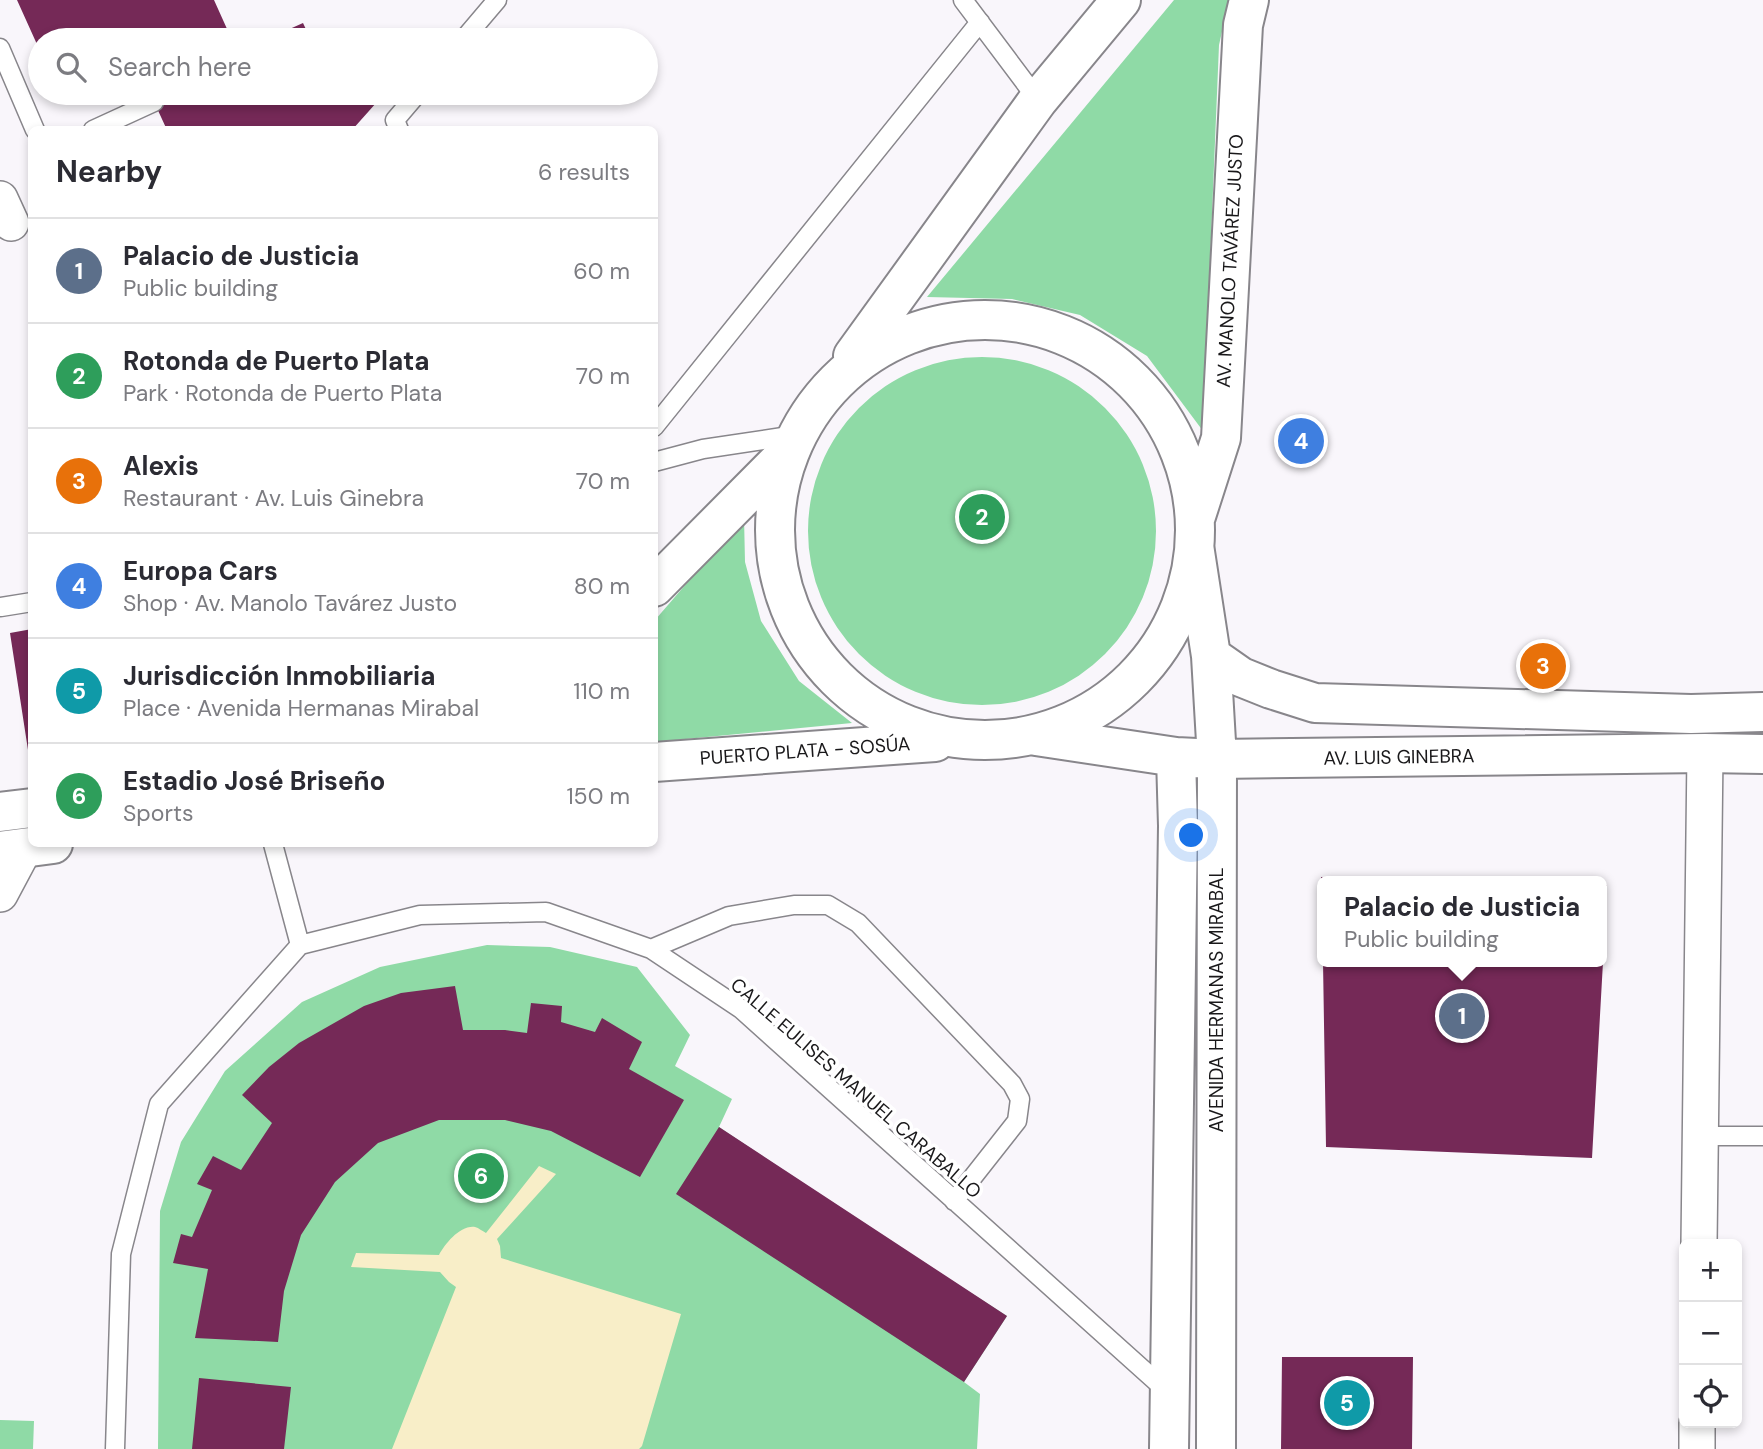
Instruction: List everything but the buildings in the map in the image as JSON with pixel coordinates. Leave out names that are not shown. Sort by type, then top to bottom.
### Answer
[{"type":"main road","points":[[658,583],[792,443],[1038,100],[1121,0]]},
{"type":"main road","name":"AV. MANOLO TAVÁREZ JUSTO","points":[[1036,736],[1095,710],[1144,669],[1178,614],[1195,535],[1221,438],[1243,25],[1249,0]]},
{"type":"main road","name":"AVENIDA HERMANAS MIRABAL","points":[[838,378],[895,338],[961,319],[1029,323],[1093,348],[1146,392],[1181,451],[1211,656],[1217,759],[1216,1449]]},
{"type":"main road","points":[[792,443],[774,514],[779,578],[802,638],[842,687],[895,723],[956,741],[997,742],[1036,736]]},
{"type":"main road","points":[[1211,656],[1241,677],[1315,703],[1691,714],[1763,712]]},
{"type":"main road","name":"AV. LUIS GINEBRA","points":[[1036,736],[1176,757],[1217,759],[1763,754]]},
{"type":"main road","name":"PUERTO PLATA - SOSÚA","points":[[658,762],[956,741]]},
{"type":"main road","name":"AVENIDA HERMANAS MIRABAL","points":[[1169,1449],[1178,826],[1176,757]]},
{"type":"main road","points":[[0,812],[28,808]]},
{"type":"street","points":[[1699,1239],[1705,753]]},
{"type":"street","points":[[0,894],[26,847]]},
{"type":"street","points":[[1697,1449],[1698,1428]]},
{"type":"lane","points":[[473,28],[496,0]]},
{"type":"lane","points":[[963,0],[1038,100]]},
{"type":"lane","points":[[658,422],[980,22]]},
{"type":"lane","points":[[0,48],[33,126]]},
{"type":"lane","points":[[102,126],[147,105]]},
{"type":"lane","points":[[397,126],[395,120],[408,105]]},
{"type":"lane","points":[[658,461],[703,449],[792,443]]},
{"type":"lane","points":[[1,607],[28,603]]},
{"type":"lane","points":[[115,1449],[121,1254],[159,1104],[300,945],[274,847]]},
{"type":"lane","points":[[651,948],[729,916],[794,905],[828,905],[858,923],[1012,1084],[1020,1099],[1017,1121],[954,1201]]},
{"type":"lane","name":"CALLE EULISES MANUEL CARABALLO","points":[[300,945],[420,915],[546,912],[651,948],[741,1009],[1171,1394]]},
{"type":"lane","points":[[1701,1136],[1763,1136]]},
{"type":"green space","points":[[1174,0],[1229,0],[1219,45],[1203,431],[1147,356],[1080,315],[1012,299],[927,297]]},
{"type":"green space","points":[[982,357],[1016,361],[1048,370],[1079,387],[1105,408],[1126,434],[1143,465],[1152,497],[1156,531],[1152,565],[1143,597],[1126,628],[1105,654],[1079,675],[1048,692],[1016,701],[982,705],[948,701],[916,692],[885,675],[859,654],[838,628],[821,597],[812,565],[808,531],[812,497],[821,465],[838,434],[859,408],[885,387],[916,370],[948,361]]},
{"type":"green space","points":[[744,517],[745,562],[761,621],[799,681],[852,723],[658,742],[658,617]]},
{"type":"green space","points":[[487,945],[550,947],[637,967],[690,1035],[675,1066],[732,1099],[719,1127],[1007,1316],[964,1382],[980,1394],[977,1449],[158,1449],[160,1211],[181,1142],[225,1071],[302,1002],[380,967]]},
{"type":"green space","points":[[0,1420],[34,1421],[33,1449],[0,1449]]},
{"type":"sand","points":[[539,1166],[556,1174],[497,1239],[501,1258],[681,1314],[642,1446],[639,1449],[392,1449],[456,1287],[440,1272],[351,1267],[356,1253],[439,1255],[449,1241],[464,1229],[475,1227],[486,1233]]},
{"type":"place","name":"Europa Cars","points":[[1301,441]]},
{"type":"place","name":"Rotonda de Puerto Plata","points":[[982,517]]},
{"type":"place","name":"Alexis","points":[[1543,666]]},
{"type":"place","name":"Palacio de Justicia","points":[[1462,1016]]},
{"type":"place","name":"Estadio José Briseño","points":[[481,1176]]},
{"type":"place","name":"Jurisdicción Inmobiliaria","points":[[1347,1403]]}]
